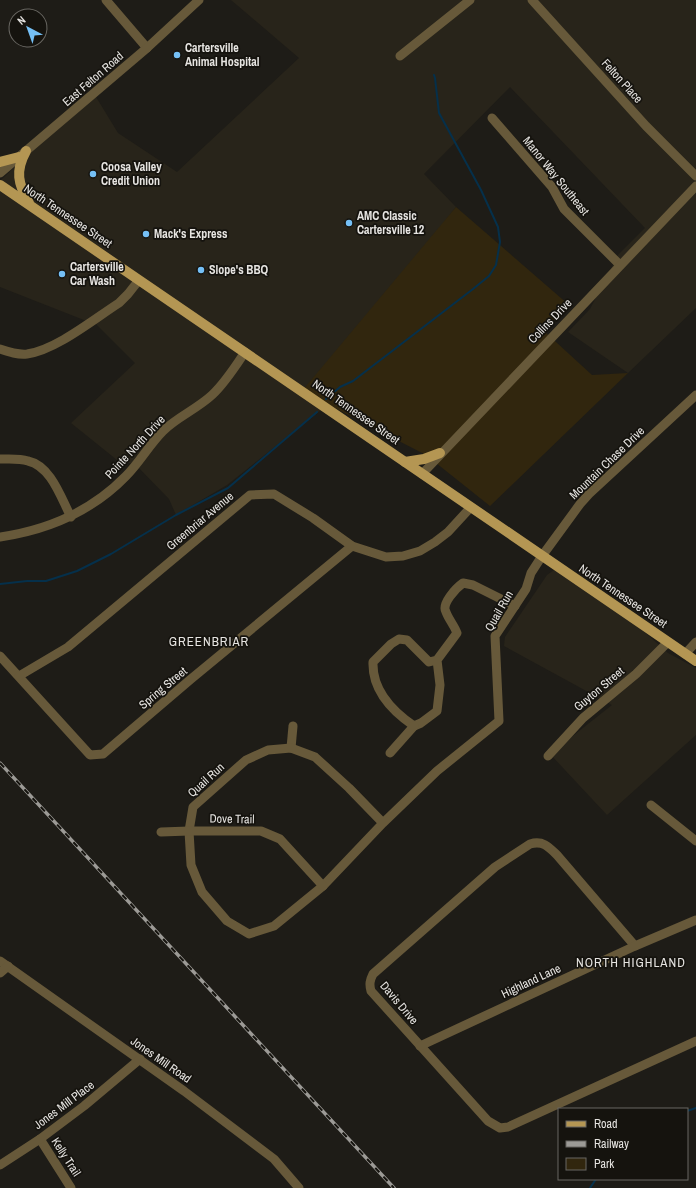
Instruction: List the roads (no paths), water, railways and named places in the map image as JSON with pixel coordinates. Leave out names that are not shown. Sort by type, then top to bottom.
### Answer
[{"type":"main road","points":[[0,162],[23,154]]},
{"type":"main road","points":[[23,154],[20,163],[19,179],[23,192],[31,206]]},
{"type":"main road","name":"North Tennessee Street","points":[[0,185],[696,661]]},
{"type":"main road","points":[[405,462],[424,459],[440,453]]},
{"type":"street","points":[[106,0],[147,48]]},
{"type":"street","name":"East Felton Road","points":[[0,173],[147,48],[199,0]]},
{"type":"street","points":[[400,56],[470,0]]},
{"type":"street","name":"Felton Place","points":[[532,0],[646,126],[696,176]]},
{"type":"street","name":"Manor Way Southeast","points":[[492,118],[552,187],[564,209],[620,265]]},
{"type":"street","name":"Collins Drive","points":[[422,474],[440,453],[696,186]]},
{"type":"street","points":[[0,349],[11,353],[26,354],[46,349],[119,303],[139,280]]},
{"type":"street","name":"Pointe North Drive","points":[[0,537],[34,531],[71,517],[94,503],[122,481],[164,431],[211,396],[245,352]]},
{"type":"street","name":"Mountain Chase Drive","points":[[542,556],[575,510],[589,494],[696,395]]},
{"type":"street","points":[[0,458],[28,461],[36,463],[43,468],[49,474],[71,517]]},
{"type":"street","name":"Greenbriar Avenue","points":[[19,676],[68,647],[250,495],[274,494],[313,518],[352,546],[386,557],[403,556],[420,551],[448,532],[471,507]]},
{"type":"street","name":"Spring Street","points":[[0,656],[90,755],[103,754],[352,546]]},
{"type":"street","name":"Quail Run","points":[[383,822],[315,757],[291,748],[268,750],[246,760],[193,807],[189,831],[191,865],[202,892],[227,921],[249,934],[274,926],[323,886],[383,822],[437,771],[499,721],[495,636],[526,589],[532,573],[542,556]]},
{"type":"street","points":[[414,726],[402,718],[385,701],[376,685],[372,668],[373,662],[391,644],[399,639],[407,640],[422,657],[429,662],[437,660],[457,633],[444,611],[445,605],[456,588],[463,583],[473,585],[515,606]]},
{"type":"street","name":"Guyton Street","points":[[548,756],[583,718],[636,674],[668,642]]},
{"type":"street","points":[[685,654],[696,642]]},
{"type":"street","points":[[390,753],[414,726],[421,723],[437,711],[440,685],[437,660]]},
{"type":"street","points":[[291,748],[293,726]]},
{"type":"street","points":[[651,804],[696,841]]},
{"type":"street","name":"Dove Trail","points":[[161,832],[262,831],[280,839],[323,886]]},
{"type":"street","name":"Davis Drive","points":[[635,946],[558,855],[548,846],[536,842],[530,844],[495,867],[373,974],[370,982],[371,991],[488,1121],[500,1128],[508,1128],[696,1041]]},
{"type":"street","name":"Highland Lane","points":[[420,1046],[635,946],[696,920]]},
{"type":"street","points":[[0,973],[4,963]]},
{"type":"street","name":"Jones Mill Road","points":[[4,963],[140,1059],[269,1155],[287,1173],[299,1188]]},
{"type":"street","name":"Jones Mill Place","points":[[0,1165],[40,1139],[84,1106],[140,1059]]},
{"type":"street","name":"Kelly Trail","points":[[40,1139],[71,1188]]},
{"type":"waterway","points":[[326,399],[340,387],[353,381],[473,289],[489,276],[496,265],[500,242],[498,227],[481,190],[439,113],[434,75]]},
{"type":"waterway","points":[[0,584],[27,581],[46,581],[77,571],[111,554],[176,515],[228,488],[317,412]]},
{"type":"waterway","points":[[688,1111],[696,1108]]},
{"type":"waterway","points":[[590,1188],[595,1180]]},
{"type":"railway","points":[[0,763],[394,1188]]},
{"type":"place","name":"Cartersville Animal Hospital","points":[[177,55]]},
{"type":"place","name":"Coosa Valley Credit Union","points":[[93,174]]},
{"type":"place","name":"AMC Classic Cartersville 12","points":[[349,223]]},
{"type":"place","name":"Mack's Express","points":[[146,234]]},
{"type":"place","name":"Slope's BBQ","points":[[201,270]]},
{"type":"place","name":"Cartersville Car Wash","points":[[62,274]]},
{"type":"district","name":"GREENBRIAR","points":[[209,641]]},
{"type":"district","name":"NORTH HIGHLAND","points":[[631,962]]}]
